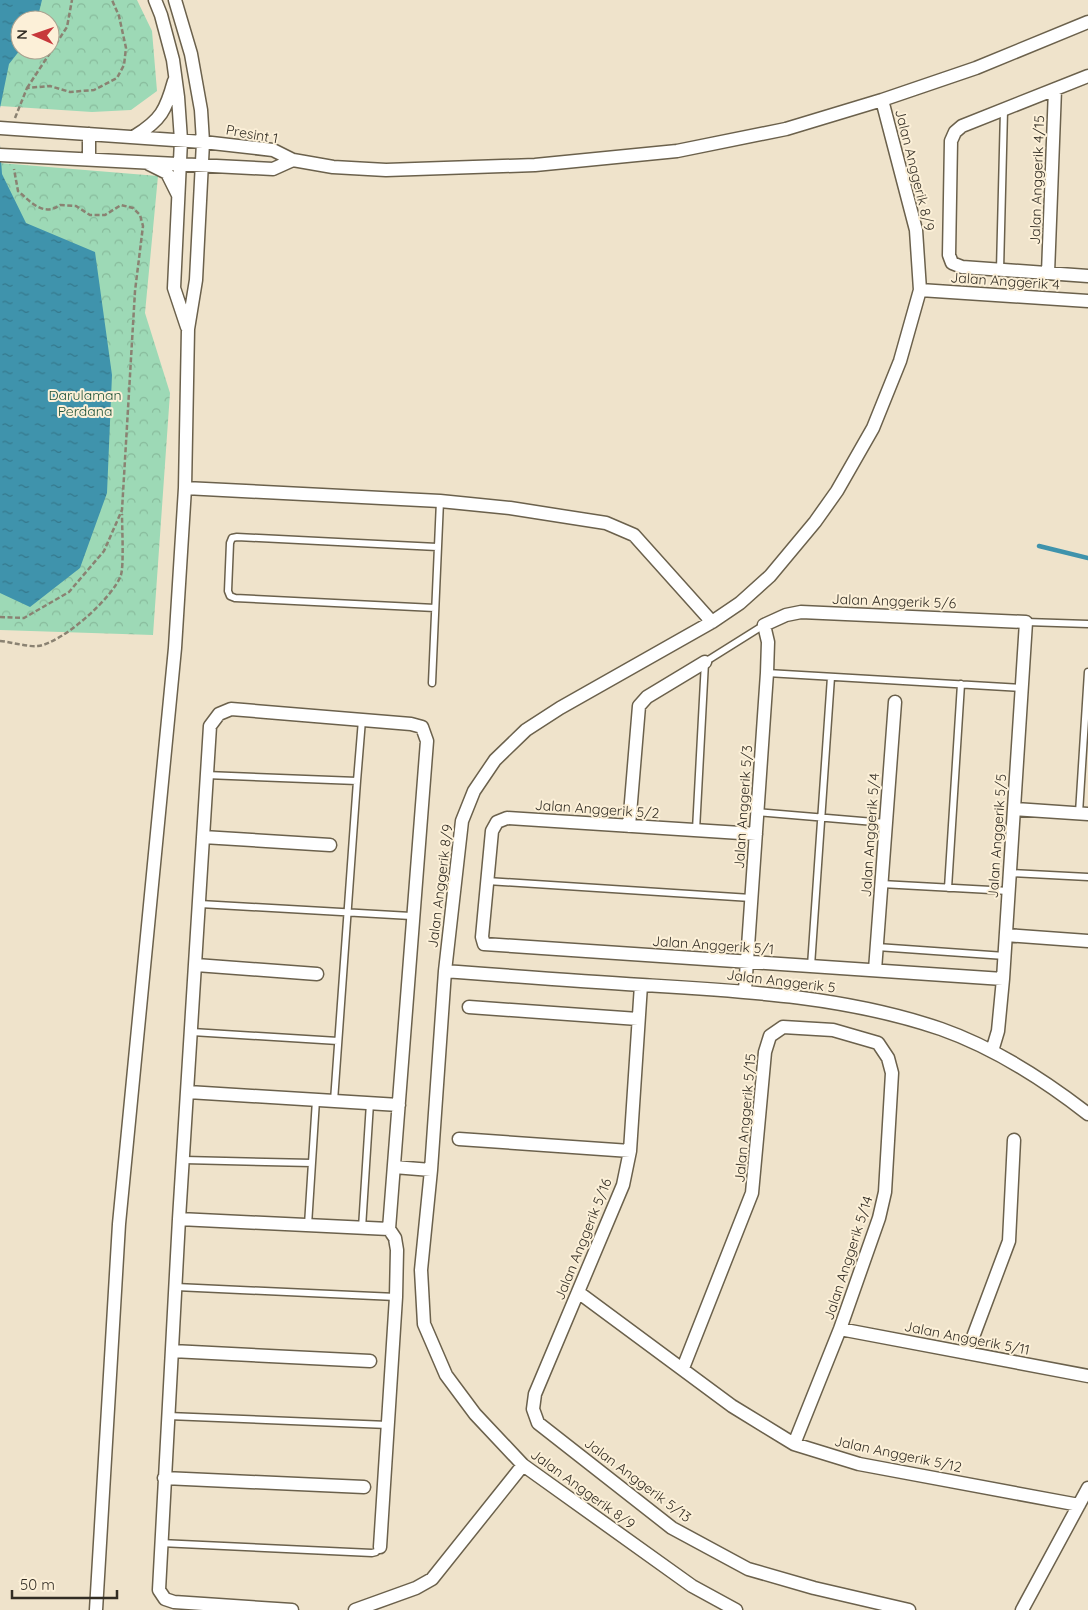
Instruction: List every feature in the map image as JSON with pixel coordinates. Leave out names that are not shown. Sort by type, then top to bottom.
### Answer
[{"type":"street","points":[[155,0],[161,14],[175,76],[181,140],[181,164],[174,288],[188,329]]},
{"type":"street","points":[[96,1610],[119,1224],[175,648],[186,488],[188,329],[196,280],[202,164],[201,110],[191,54],[175,0]]},
{"type":"street","points":[[293,160],[333,167],[386,170],[535,165],[668,152],[786,129],[882,100],[976,68],[1088,22]]},
{"type":"street","points":[[135,136],[158,119],[168,106],[175,76]]},
{"type":"street","points":[[1088,76],[962,126],[955,132],[951,141],[949,255],[952,263],[962,267],[1088,276]]},
{"type":"street","name":"Jalan Anggerik 4/15","points":[[1048,273],[1056,89]]},
{"type":"street","name":"Jalan Anggerik 8/9","points":[[736,1610],[692,1586],[523,1465],[475,1414],[446,1375],[424,1324],[421,1270],[432,1170],[445,971],[462,822],[474,791],[495,760],[526,730],[553,712],[712,622],[740,604],[770,576],[837,492],[876,420],[900,361],[920,290],[916,230],[882,100]]},
{"type":"street","name":"Presint 1","points":[[6,129],[135,136],[203,142],[274,150],[293,160]]},
{"type":"street","points":[[89,134],[89,159]]},
{"type":"street","name":"Presint 1","points":[[5,155],[273,169],[293,160]]},
{"type":"street","points":[[143,161],[166,173],[179,197]]},
{"type":"street","name":"Jalan Anggerik 4","points":[[920,290],[1088,302]]},
{"type":"street","points":[[186,488],[440,501],[606,523],[634,535],[654,554],[712,622]]},
{"type":"street","name":"Jalan Anggerik 5/6","points":[[764,625],[786,615],[801,612],[1026,622]]},
{"type":"street","name":"Jalan Anggerik 5/5","points":[[992,1051],[998,1031],[1003,978],[1026,622]]},
{"type":"street","name":"Jalan Anggerik 5/3","points":[[745,990],[767,673],[768,642],[764,625]]},
{"type":"street","points":[[629,826],[639,706],[647,697],[705,662]]},
{"type":"street","name":"Jalan Anggerik 5/4","points":[[875,970],[895,702]]},
{"type":"street","points":[[292,1610],[174,1602],[165,1599],[159,1590],[160,1543],[179,1219],[210,726],[219,714],[231,709],[411,724],[422,728],[427,741],[411,916],[399,1105],[388,1229],[395,1238],[397,1250],[396,1297],[380,1547]]},
{"type":"street","points":[[1014,809],[1084,814]]},
{"type":"street","name":"Jalan Anggerik 5/2","points":[[487,881],[492,831],[497,822],[507,818],[756,834]]},
{"type":"street","points":[[203,837],[330,845]]},
{"type":"street","name":"Jalan Anggerik 5/1","points":[[487,881],[482,937],[484,944],[490,946],[1003,978]]},
{"type":"street","points":[[1006,935],[1088,941]]},
{"type":"street","points":[[196,965],[317,974]]},
{"type":"street","name":"Jalan Anggerik 5","points":[[445,971],[641,985],[745,990],[817,999],[879,1011],[942,1030],[992,1051],[1049,1084],[1088,1114]]},
{"type":"street","name":"Jalan Anggerik 5/16","points":[[533,1409],[535,1394],[623,1185],[630,1151],[641,985]]},
{"type":"street","points":[[468,1007],[638,1019]]},
{"type":"street","name":"Jalan Anggerik 5/15","points":[[683,1368],[752,1193],[757,1165],[765,1052],[770,1036],[783,1027],[833,1030],[878,1043],[888,1058],[892,1074]]},
{"type":"street","name":"Jalan Anggerik 5/14","points":[[794,1444],[840,1329],[870,1244],[885,1192],[892,1074]]},
{"type":"street","points":[[188,1092],[399,1105]]},
{"type":"street","points":[[459,1139],[630,1151]]},
{"type":"street","points":[[967,1353],[1009,1241],[1014,1140]]},
{"type":"street","points":[[394,1167],[432,1170]]},
{"type":"street","points":[[179,1219],[388,1229]]},
{"type":"street","name":"Jalan Anggerik 5/12","points":[[578,1292],[732,1406],[794,1444],[859,1464],[1079,1504]]},
{"type":"street","name":"Jalan Anggerik 5/11","points":[[840,1329],[1088,1376]]},
{"type":"street","points":[[172,1351],[370,1361]]},
{"type":"street","name":"Jalan Anggerik 5/13","points":[[533,1409],[538,1423],[672,1528],[748,1569],[814,1588],[909,1610]]},
{"type":"street","points":[[355,1610],[416,1588],[432,1579],[523,1465]]},
{"type":"street","points":[[164,1478],[364,1486]]},
{"type":"street","points":[[1022,1610],[1088,1488]]},
{"type":"lane","points":[[1000,270],[1004,110]]},
{"type":"lane","points":[[432,683],[440,501]]},
{"type":"lane","points":[[435,608],[235,598],[230,596],[228,591],[230,543],[232,538],[237,537],[438,547]]},
{"type":"lane","points":[[1026,622],[1088,624]]},
{"type":"lane","points":[[696,830],[705,662],[764,625]]},
{"type":"lane","points":[[1084,814],[1088,672]]},
{"type":"lane","points":[[767,673],[1022,688]]},
{"type":"lane","points":[[810,966],[831,677]]},
{"type":"lane","points":[[948,888],[961,684]]},
{"type":"lane","points":[[334,1101],[362,720]]},
{"type":"lane","points":[[206,775],[357,781]]},
{"type":"lane","points":[[757,812],[886,822]]},
{"type":"lane","points":[[1010,873],[1088,877]]},
{"type":"lane","points":[[487,881],[751,898]]},
{"type":"lane","points":[[882,884],[1009,891]]},
{"type":"lane","points":[[200,904],[411,916]]},
{"type":"lane","points":[[877,947],[1004,956]]},
{"type":"lane","points":[[192,1032],[338,1041]]},
{"type":"lane","points":[[308,1225],[316,1100]]},
{"type":"lane","points":[[362,1228],[370,1103]]},
{"type":"lane","points":[[184,1160],[312,1162]]},
{"type":"lane","points":[[176,1287],[396,1297]]},
{"type":"lane","points":[[168,1416],[388,1425]]},
{"type":"lane","points":[[160,1543],[372,1553],[380,1547]]},
{"type":"path","points":[[6,129],[16,112],[26,88],[67,27],[72,0]]},
{"type":"path","points":[[26,88],[50,86],[70,92],[94,90],[117,78],[124,65],[126,48],[119,16],[112,0]]},
{"type":"path","points":[[0,641],[38,646],[57,639],[81,622],[104,599],[121,575],[122,510],[135,291],[143,226],[140,215],[133,208],[121,205],[105,215],[90,215],[76,206],[60,205],[52,210],[41,210],[18,191],[5,155]]},
{"type":"path","points":[[0,617],[24,618],[70,592],[104,551],[122,510]]},
{"type":"green space","points":[[0,0],[137,0],[152,31],[157,91],[131,110],[92,112],[0,106]]},
{"type":"green space","name":"Darulaman Perdana","points":[[0,163],[158,176],[145,313],[170,393],[153,635],[0,630]]},
{"type":"water","points":[[0,0],[42,0],[40,10],[10,10],[10,60],[12,60],[9,64],[0,108]]},
{"type":"water","points":[[0,145],[2,174],[26,223],[95,252],[112,375],[107,493],[80,568],[30,607],[0,593]]},
{"type":"waterway","points":[[1039,546],[1088,558]]}]
